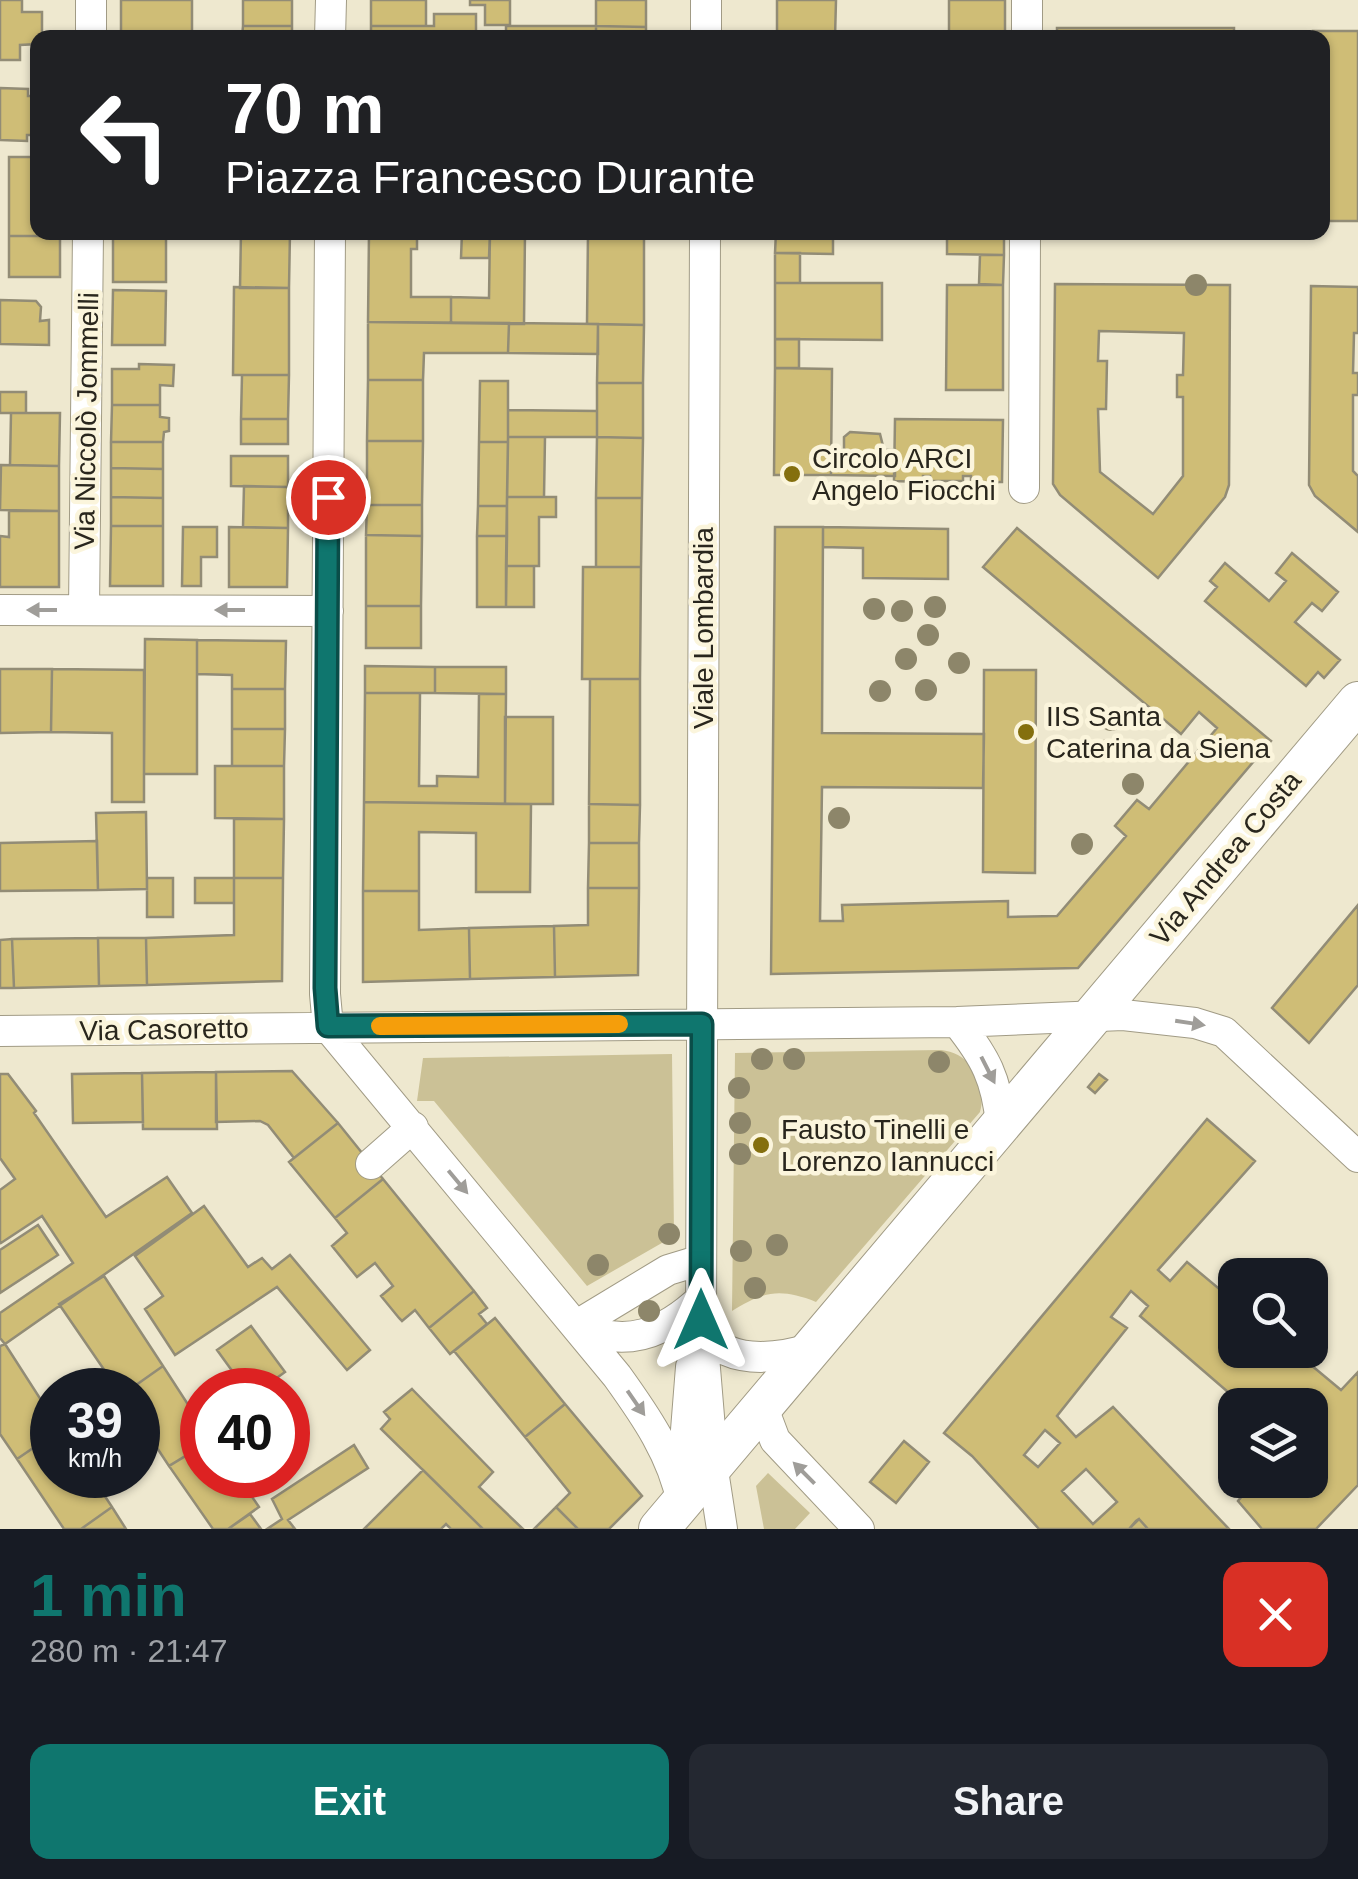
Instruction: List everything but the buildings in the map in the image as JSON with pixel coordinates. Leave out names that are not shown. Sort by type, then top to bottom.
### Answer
[{"type":"main road","name":"Via Andrea Costa","points":[[675,1520],[763,1408],[1358,702]]},
{"type":"street","points":[[91,0],[91,30]]},
{"type":"street","points":[[330,30],[331,0]]},
{"type":"street","points":[[706,0],[706,30]]},
{"type":"street","points":[[1026,30],[1027,0]]},
{"type":"street","name":"Via Niccolò Jommelli","points":[[84,610],[88,240]]},
{"type":"street","points":[[330,240],[325,994],[328,1026],[362,1072],[414,1128],[577,1326],[652,1425],[668,1457],[675,1520]]},
{"type":"street","name":"Viale Lombardia","points":[[701,1315],[705,240]]},
{"type":"street","points":[[1024,488],[1026,240]]},
{"type":"street","points":[[0,610],[328,611]]},
{"type":"street","name":"Via Casoretto","points":[[0,1031],[957,1022],[1092,1015],[1184,1021],[1224,1032],[1358,1157]]},
{"type":"street","points":[[957,1022],[988,1064],[996,1083],[1001,1125]]},
{"type":"street","points":[[371,1164],[414,1128]]},
{"type":"street","points":[[577,1326],[668,1270],[701,1260]]},
{"type":"street","points":[[577,1326],[607,1336],[638,1337],[701,1315]]},
{"type":"street","points":[[701,1315],[716,1344],[750,1357],[814,1348]]},
{"type":"street","points":[[701,1315],[722,1529]]},
{"type":"street","points":[[675,1520],[701,1315]]},
{"type":"street","points":[[763,1408],[774,1440],[859,1529]]},
{"type":"shaded area","points":[[941,1050],[961,1057],[975,1071],[982,1090],[980,1112],[816,1302],[772,1294],[732,1311],[735,1053]]},
{"type":"shaded area","points":[[672,1054],[674,1236],[587,1286],[434,1101],[417,1101],[423,1058]]},
{"type":"shaded area","points":[[768,1473],[810,1513],[795,1529],[764,1529],[756,1486]]},
{"type":"slow traffic","points":[[380,1026],[619,1024]]},
{"type":"place","name":"Circolo ARCI Angelo Fiocchi","points":[[792,474]]},
{"type":"place","name":"IIS Santa Caterina da Siena","points":[[1026,732]]},
{"type":"place","name":"Fausto Tinelli e Lorenzo Iannucci","points":[[761,1145]]},
{"type":"route","points":[[328,497],[328,1026],[702,1024],[701,1320]]}]
